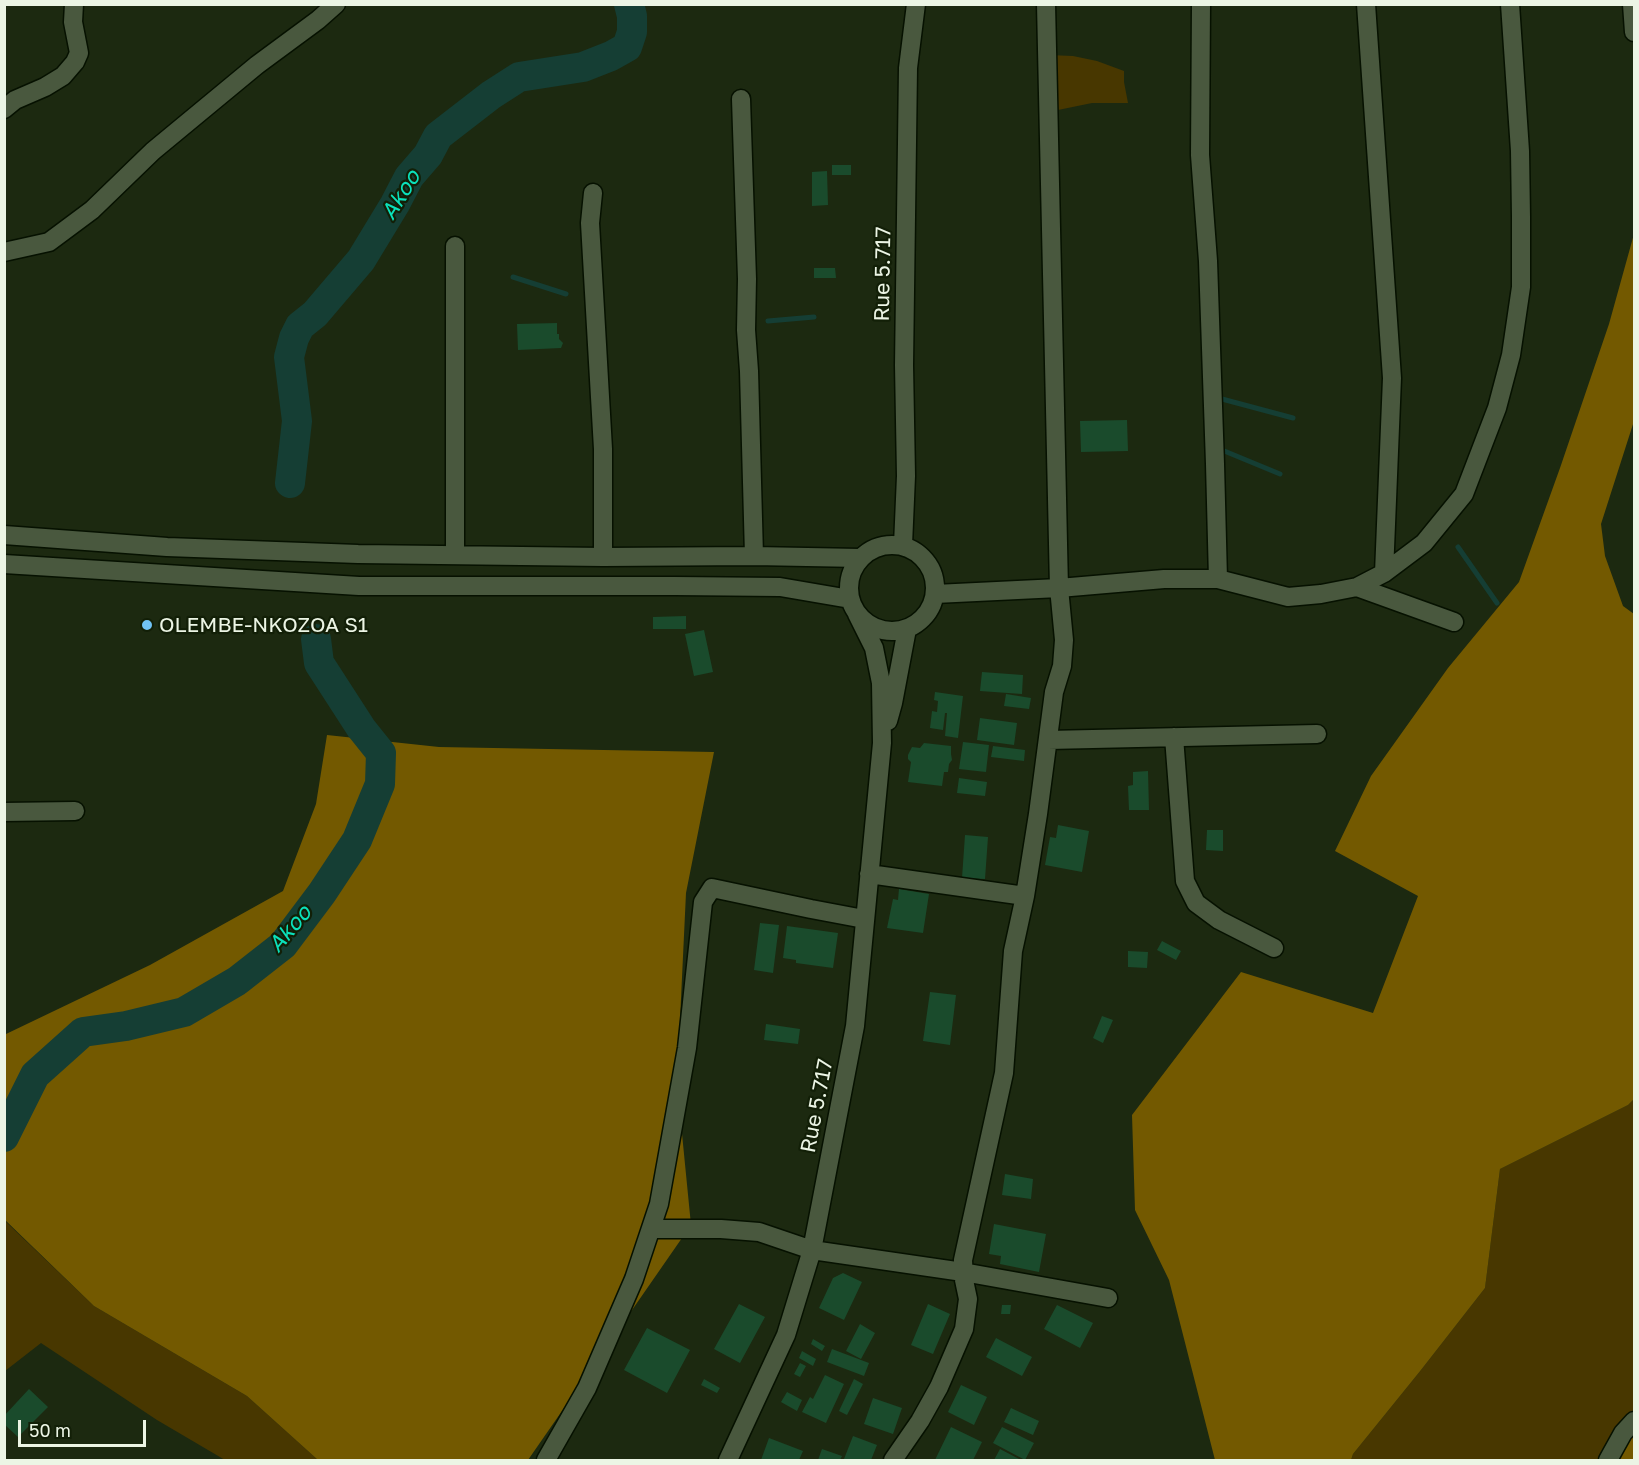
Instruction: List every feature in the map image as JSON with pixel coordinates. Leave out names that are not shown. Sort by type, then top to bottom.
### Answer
[{"type":"street","points":[[4,109],[15,100],[63,76],[75,63],[79,53],[73,22],[74,4]]},
{"type":"street","points":[[4,252],[49,242],[92,210],[153,151],[257,65],[336,4]]},
{"type":"street","name":"Rue 5.717","points":[[903,545],[906,476],[904,365],[908,68],[916,4]]},
{"type":"street","points":[[893,1461],[935,1395],[964,1329],[968,1299],[963,1260],[1004,1073],[1013,951],[1025,896],[1054,692],[1062,666],[1064,640],[1059,588],[1046,4]]},
{"type":"street","points":[[1201,4],[1200,155],[1208,261],[1218,579]]},
{"type":"street","points":[[1366,4],[1392,378],[1384,573]]},
{"type":"street","points":[[935,594],[1059,588],[1164,579],[1218,579],[1288,597],[1321,594],[1357,587],[1384,573],[1424,543],[1464,494],[1497,408],[1511,355],[1521,287],[1521,217],[1520,151],[1510,4]]},
{"type":"street","points":[[1632,4],[1635,32]]},
{"type":"street","points":[[741,99],[754,556]]},
{"type":"street","points":[[593,193],[590,223],[603,449],[603,557]]},
{"type":"street","points":[[455,246],[455,554]]},
{"type":"street","points":[[4,535],[168,547],[358,554],[860,558]]},
{"type":"street","points":[[891,544],[903,545],[915,550],[932,569],[935,594],[926,615],[917,623],[907,629],[880,630],[867,624],[854,607],[848,585],[852,570],[869,550],[891,544]]},
{"type":"street","points":[[4,564],[359,586],[780,587],[854,607]]},
{"type":"street","points":[[1357,587],[1454,622]]},
{"type":"street","name":"Rue 5.717","points":[[728,1461],[786,1335],[812,1250],[855,1026],[882,743],[881,682],[874,648],[854,607]]},
{"type":"street","name":"Rue 5.717","points":[[882,743],[893,703],[907,629]]},
{"type":"street","points":[[1048,740],[1317,734]]},
{"type":"street","points":[[1174,737],[1185,881],[1192,896],[1196,903],[1219,920],[1274,948]]},
{"type":"street","points":[[4,812],[75,811]]},
{"type":"street","points":[[868,874],[1025,896]]},
{"type":"street","points":[[546,1461],[587,1388],[634,1279],[660,1204],[687,1048],[703,902],[712,888],[864,918]]},
{"type":"street","points":[[651,1229],[721,1228],[759,1232],[812,1250],[963,1272],[1108,1298]]},
{"type":"street","points":[[1608,1461],[1623,1433],[1635,1421]]},
{"type":"shaded area","points":[[1049,55],[1073,56],[1097,61],[1124,71],[1128,103],[1092,103],[1058,110],[1053,104]]},
{"type":"shaded area","points":[[1634,234],[1634,421],[1601,524],[1605,556],[1623,606],[1634,614],[1634,1099],[1628,1105],[1500,1169],[1485,1288],[1353,1454],[1351,1460],[1215,1460],[1169,1280],[1135,1210],[1132,1115],[1241,972],[1373,1013],[1418,896],[1335,851],[1371,776],[1448,668],[1519,582],[1609,324]]},
{"type":"shaded area","points":[[327,735],[439,747],[714,752],[686,893],[677,1083],[691,1225],[528,1460],[318,1460],[247,1396],[94,1306],[5,1220],[4,1038],[6,1034],[150,965],[283,891],[316,804]]},
{"type":"shaded area","points":[[1634,1099],[1634,1432],[1618,1460],[1351,1460],[1353,1454],[1485,1288],[1500,1169],[1628,1105]]},
{"type":"shaded area","points":[[4,1220],[94,1306],[247,1396],[318,1460],[225,1460],[157,1420],[41,1343],[5,1371]]},
{"type":"shaded area","points":[[1634,1432],[1634,1460],[1618,1460]]},
{"type":"building","points":[[832,165],[851,165],[851,175],[832,175]]},
{"type":"building","points":[[827,171],[828,205],[812,206],[812,172]]},
{"type":"building","points":[[814,268],[835,268],[836,278],[814,278]]},
{"type":"building","points":[[557,323],[557,334],[563,343],[561,348],[518,350],[517,324]]},
{"type":"building","points":[[1127,420],[1128,451],[1081,452],[1080,421]]},
{"type":"building","points":[[686,616],[686,629],[653,629],[653,617]]},
{"type":"building","points":[[704,630],[713,672],[694,676],[685,634]]},
{"type":"building","points":[[982,672],[1023,675],[1022,694],[980,691]]},
{"type":"building","points":[[935,692],[963,696],[958,738],[945,736],[947,713],[945,713],[943,730],[930,728],[932,711],[937,712],[938,701],[934,700]]},
{"type":"building","points":[[1006,694],[1031,698],[1029,709],[1004,706]]},
{"type":"building","points":[[980,718],[1017,723],[1014,745],[977,740]]},
{"type":"building","points":[[963,742],[989,745],[986,772],[959,769]]},
{"type":"building","points":[[924,743],[951,746],[952,760],[948,772],[944,772],[942,786],[908,782],[911,762],[908,755],[912,747],[920,748]]},
{"type":"building","points":[[993,746],[1025,750],[1024,761],[991,757]]},
{"type":"building","points":[[1148,771],[1149,810],[1129,810],[1128,786],[1133,785],[1133,772]]},
{"type":"building","points":[[959,778],[987,782],[985,796],[957,793]]},
{"type":"building","points":[[1058,825],[1089,831],[1082,872],[1045,865],[1050,837],[1056,838]]},
{"type":"building","points":[[1207,830],[1223,830],[1223,851],[1206,850]]},
{"type":"building","points":[[965,835],[988,837],[985,879],[962,878]]},
{"type":"building","points":[[899,889],[929,894],[923,933],[887,928],[893,899],[898,900]]},
{"type":"building","points":[[760,923],[779,925],[773,973],[754,970]]},
{"type":"building","points":[[787,926],[838,933],[833,968],[796,963],[796,960],[783,958]]},
{"type":"building","points":[[1162,941],[1181,951],[1176,960],[1157,950]]},
{"type":"building","points":[[1128,951],[1148,952],[1147,968],[1128,967]]},
{"type":"building","points":[[930,992],[956,995],[950,1045],[923,1041]]},
{"type":"building","points":[[1102,1016],[1113,1020],[1103,1043],[1093,1038]]},
{"type":"building","points":[[766,1024],[800,1029],[798,1044],[764,1040]]},
{"type":"building","points":[[1005,1174],[1033,1179],[1031,1199],[1002,1195]]},
{"type":"building","points":[[994,1224],[1046,1234],[1039,1272],[1000,1264],[1001,1256],[989,1254]]},
{"type":"building","points":[[843,1273],[862,1282],[844,1320],[819,1308],[833,1278]]},
{"type":"building","points":[[739,1304],[765,1317],[740,1363],[714,1349]]},
{"type":"building","points":[[928,1304],[950,1314],[933,1354],[911,1345]]},
{"type":"building","points":[[1002,1305],[1011,1305],[1010,1314],[1001,1314]]},
{"type":"building","points":[[1057,1305],[1093,1323],[1080,1348],[1044,1329]]},
{"type":"building","points":[[860,1324],[875,1333],[861,1359],[846,1351]]},
{"type":"building","points":[[647,1328],[690,1350],[667,1393],[624,1370]]},
{"type":"building","points":[[996,1338],[1032,1357],[1022,1376],[986,1357]]},
{"type":"building","points":[[813,1339],[825,1346],[822,1351],[811,1344]]},
{"type":"building","points":[[832,1349],[869,1363],[864,1376],[827,1362]]},
{"type":"building","points":[[802,1351],[816,1359],[813,1366],[799,1358]]},
{"type":"building","points":[[800,1363],[806,1366],[800,1377],[794,1374]]},
{"type":"building","points":[[825,1375],[844,1384],[826,1423],[802,1412],[810,1397],[813,1399]]},
{"type":"building","points":[[704,1379],[720,1388],[717,1393],[701,1385]]},
{"type":"building","points":[[854,1379],[863,1384],[847,1415],[839,1411]]},
{"type":"building","points":[[961,1385],[987,1397],[974,1425],[948,1412]]},
{"type":"building","points":[[29,1389],[48,1407],[18,1437],[4,1424],[4,1416]]},
{"type":"building","points":[[787,1392],[802,1400],[797,1411],[781,1402]]},
{"type":"building","points":[[873,1398],[902,1408],[893,1434],[864,1424]]},
{"type":"building","points":[[1011,1408],[1039,1421],[1033,1435],[1004,1422]]},
{"type":"building","points":[[951,1427],[982,1442],[973,1460],[935,1460]]},
{"type":"building","points":[[1002,1427],[1034,1443],[1025,1460],[993,1443]]},
{"type":"building","points":[[853,1436],[877,1445],[871,1460],[844,1459]]},
{"type":"building","points":[[769,1438],[803,1451],[799,1460],[761,1460]]},
{"type":"building","points":[[822,1449],[842,1456],[840,1460],[818,1460]]},
{"type":"building","points":[[1000,1449],[1021,1460],[994,1460]]},
{"type":"waterway","name":"Akoo","points":[[290,483],[297,421],[289,357],[300,326],[315,314],[361,260],[409,177],[428,155],[438,136],[491,95],[519,77],[583,67],[627,47],[632,32],[629,4]]},
{"type":"waterway","points":[[513,277],[566,294]]},
{"type":"waterway","points":[[768,321],[814,317]]},
{"type":"waterway","points":[[1222,399],[1293,418]]},
{"type":"waterway","points":[[1217,448],[1280,474]]},
{"type":"waterway","points":[[1458,547],[1497,603]]},
{"type":"waterway","name":"Akoo","points":[[4,1137],[35,1075],[83,1032],[126,1026],[184,1012],[237,981],[283,945],[322,893],[357,840],[380,784],[381,753],[361,728],[319,663],[316,639]]},
{"type":"place","name":"OLEMBE-NKOZOA S1","points":[[147,625]]}]
